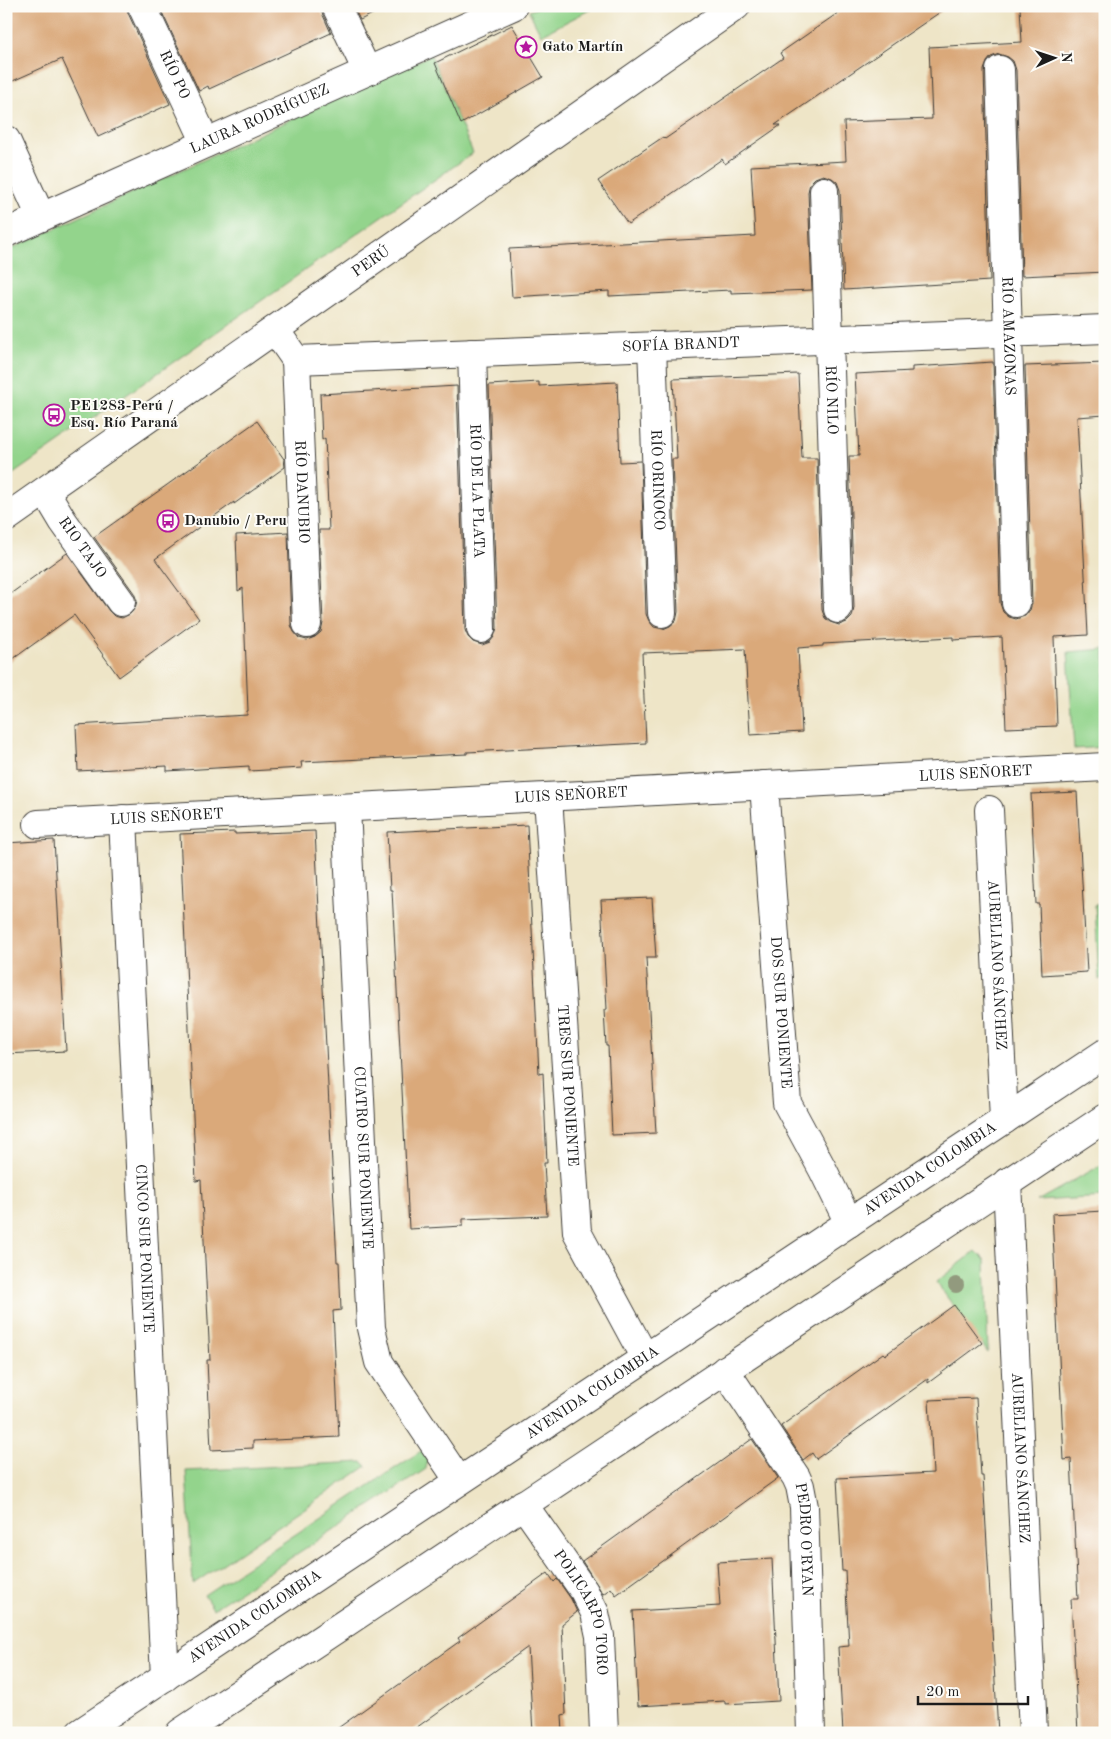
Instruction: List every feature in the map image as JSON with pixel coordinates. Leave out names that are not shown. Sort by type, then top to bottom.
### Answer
[{"type":"street","name":"RÍO PO","points":[[142,6],[206,143]]},
{"type":"street","points":[[336,6],[367,71]]},
{"type":"street","name":"LAURA RODRÍGUEZ","points":[[6,233],[513,6]]},
{"type":"street","name":"PERÚ","points":[[6,518],[736,6]]},
{"type":"street","name":"RÍO AMAZONAS","points":[[1000,70],[1016,603]]},
{"type":"street","points":[[6,140],[41,217]]},
{"type":"street","name":"RÍO NILO","points":[[824,191],[838,609]]},
{"type":"street","name":"SOFÍA BRANDT","points":[[296,360],[1105,328]]},
{"type":"street","points":[[274,330],[296,360]]},
{"type":"street","name":"RÍO ORINOCO","points":[[652,346],[662,613]]},
{"type":"street","name":"RÍO DE LA PLATA","points":[[472,353],[481,629]]},
{"type":"street","name":"RÍO DANUBIO","points":[[296,360],[306,624]]},
{"type":"street","name":"RIO TAJO","points":[[45,491],[120,602]]},
{"type":"street","name":"LUIS SEÑORET","points":[[38,824],[1105,767]]},
{"type":"street","name":"DOS SUR PONIENTE","points":[[764,785],[787,1103],[849,1223]]},
{"type":"street","name":"TRES SUR PONIENTE","points":[[548,796],[577,1232],[645,1358]]},
{"type":"street","name":"CUATRO SUR PONIENTE","points":[[346,808],[371,1328],[379,1362],[459,1482]]},
{"type":"street","name":"AURELIANO SÁNCHEZ","points":[[989,810],[1004,1120]]},
{"type":"street","name":"CINCO SUR PONIENTE","points":[[123,819],[165,1677]]},
{"type":"street","name":"AVENIDA COLOMBIA","points":[[80,1733],[1105,1053]]},
{"type":"street","points":[[180,1733],[1105,1118]]},
{"type":"street","name":"AURELIANO SÁNCHEZ","points":[[1007,1182],[1033,1733]]},
{"type":"street","name":"PEDRO O'RYAN","points":[[725,1370],[800,1486],[804,1507],[811,1733]]},
{"type":"street","name":"POLICARPO TORO","points":[[523,1504],[584,1591],[595,1613],[600,1636],[604,1733]]},
{"type":"green space","points":[[541,6],[597,6],[541,35],[529,11]]},
{"type":"green space","points":[[431,55],[473,153],[6,479],[6,251]]},
{"type":"green space","points":[[1105,649],[1105,747],[1074,749],[1068,652]]},
{"type":"green space","points":[[1105,904],[1105,976],[1099,980],[1095,905]]},
{"type":"green space","points":[[1105,1163],[1105,1197],[1037,1201]]},
{"type":"green space","points":[[976,1251],[985,1260],[988,1353],[936,1282]]},
{"type":"green space","points":[[427,1447],[426,1469],[213,1609],[204,1595]]},
{"type":"green space","points":[[362,1462],[367,1466],[193,1584],[186,1471]]},
{"type":"building","points":[[6,6],[127,6],[128,13],[170,104],[98,137],[62,59],[6,84]]},
{"type":"building","points":[[159,6],[321,6],[331,33],[209,89],[208,86],[199,91]]},
{"type":"building","points":[[353,6],[389,6],[360,20]]},
{"type":"building","points":[[848,6],[949,6],[775,125],[781,125],[725,164],[722,159],[628,224],[598,181],[663,137],[665,139],[783,58],[780,53]]},
{"type":"building","points":[[1105,6],[1105,272],[1022,276],[1016,70],[1013,61],[999,54],[991,57],[984,70],[990,281],[844,290],[840,190],[837,182],[823,175],[815,178],[810,183],[808,192],[812,290],[731,293],[731,290],[609,296],[609,291],[512,297],[509,249],[755,236],[751,166],[846,161],[844,122],[932,119],[929,47],[1022,42],[1020,8]]},
{"type":"building","points":[[512,25],[543,77],[461,124],[435,63]]},
{"type":"building","points":[[993,362],[1000,603],[1003,612],[1009,617],[1016,619],[1025,616],[1030,610],[1032,603],[1025,366],[1105,363],[1105,415],[1077,417],[1088,635],[1054,637],[1057,726],[1006,728],[1002,637],[953,640],[953,637],[823,644],[823,646],[798,648],[802,732],[750,735],[745,649],[642,653],[646,743],[301,762],[302,768],[249,771],[249,766],[167,771],[167,766],[78,771],[76,725],[247,715],[243,588],[238,591],[236,535],[288,532],[291,625],[299,638],[307,640],[321,632],[323,623],[319,530],[329,530],[325,438],[322,440],[320,394],[457,386],[465,630],[473,642],[482,645],[490,642],[497,628],[489,385],[539,382],[539,386],[617,382],[620,462],[641,461],[646,614],[654,627],[663,629],[676,621],[678,612],[672,459],[677,459],[673,379],[798,374],[802,458],[817,458],[822,610],[825,618],[839,625],[847,622],[852,617],[854,608],[849,456],[859,456],[855,374],[912,371],[912,367]]},
{"type":"building","points":[[257,421],[284,459],[285,467],[155,559],[199,619],[119,677],[74,615],[6,664],[6,597],[67,553],[114,616],[122,618],[130,614],[135,608],[137,601],[134,593],[94,537]]},
{"type":"building","points":[[1077,792],[1087,972],[1042,975],[1039,904],[1036,904],[1031,794]]},
{"type":"building","points":[[527,825],[539,1074],[543,1073],[547,1163],[544,1163],[547,1216],[463,1219],[463,1226],[409,1229],[392,890],[390,890],[387,832]]},
{"type":"building","points":[[315,831],[341,1310],[333,1311],[339,1437],[253,1441],[253,1448],[211,1450],[207,1360],[210,1360],[201,1180],[196,1181],[180,834]]},
{"type":"building","points":[[54,840],[66,1051],[6,1054],[6,843]]},
{"type":"building","points":[[652,898],[656,958],[646,958],[656,1133],[612,1135],[608,1046],[606,1046],[604,1010],[607,1009],[601,900]]},
{"type":"building","points":[[1103,1211],[1105,1244],[1105,1733],[1078,1733],[1071,1599],[1078,1599],[1071,1459],[1064,1460],[1052,1214]]},
{"type":"building","points":[[954,1305],[982,1343],[928,1383],[928,1379],[816,1459],[812,1453],[803,1460],[781,1426]]},
{"type":"building","points":[[976,1398],[981,1476],[983,1476],[998,1733],[843,1733],[838,1647],[849,1646],[845,1571],[842,1571],[837,1478],[933,1473],[929,1400]]},
{"type":"building","points":[[752,1439],[778,1478],[616,1595],[611,1588],[603,1594],[582,1561]]},
{"type":"building","points":[[772,1559],[779,1701],[725,1704],[725,1701],[638,1706],[633,1611],[720,1606],[717,1562]]},
{"type":"building","points":[[548,1573],[554,1582],[557,1579],[571,1599],[577,1612],[562,1624],[566,1714],[562,1715],[563,1733],[533,1733],[528,1647],[409,1733],[331,1733],[460,1641],[458,1638]]},
{"type":"place","name":"Gato Martín","points":[[526,47]]},
{"type":"place","name":"PE1283-Perú / Esq. Río Paraná","points":[[54,415]]},
{"type":"place","name":"Danubio / Peru","points":[[168,521]]}]
